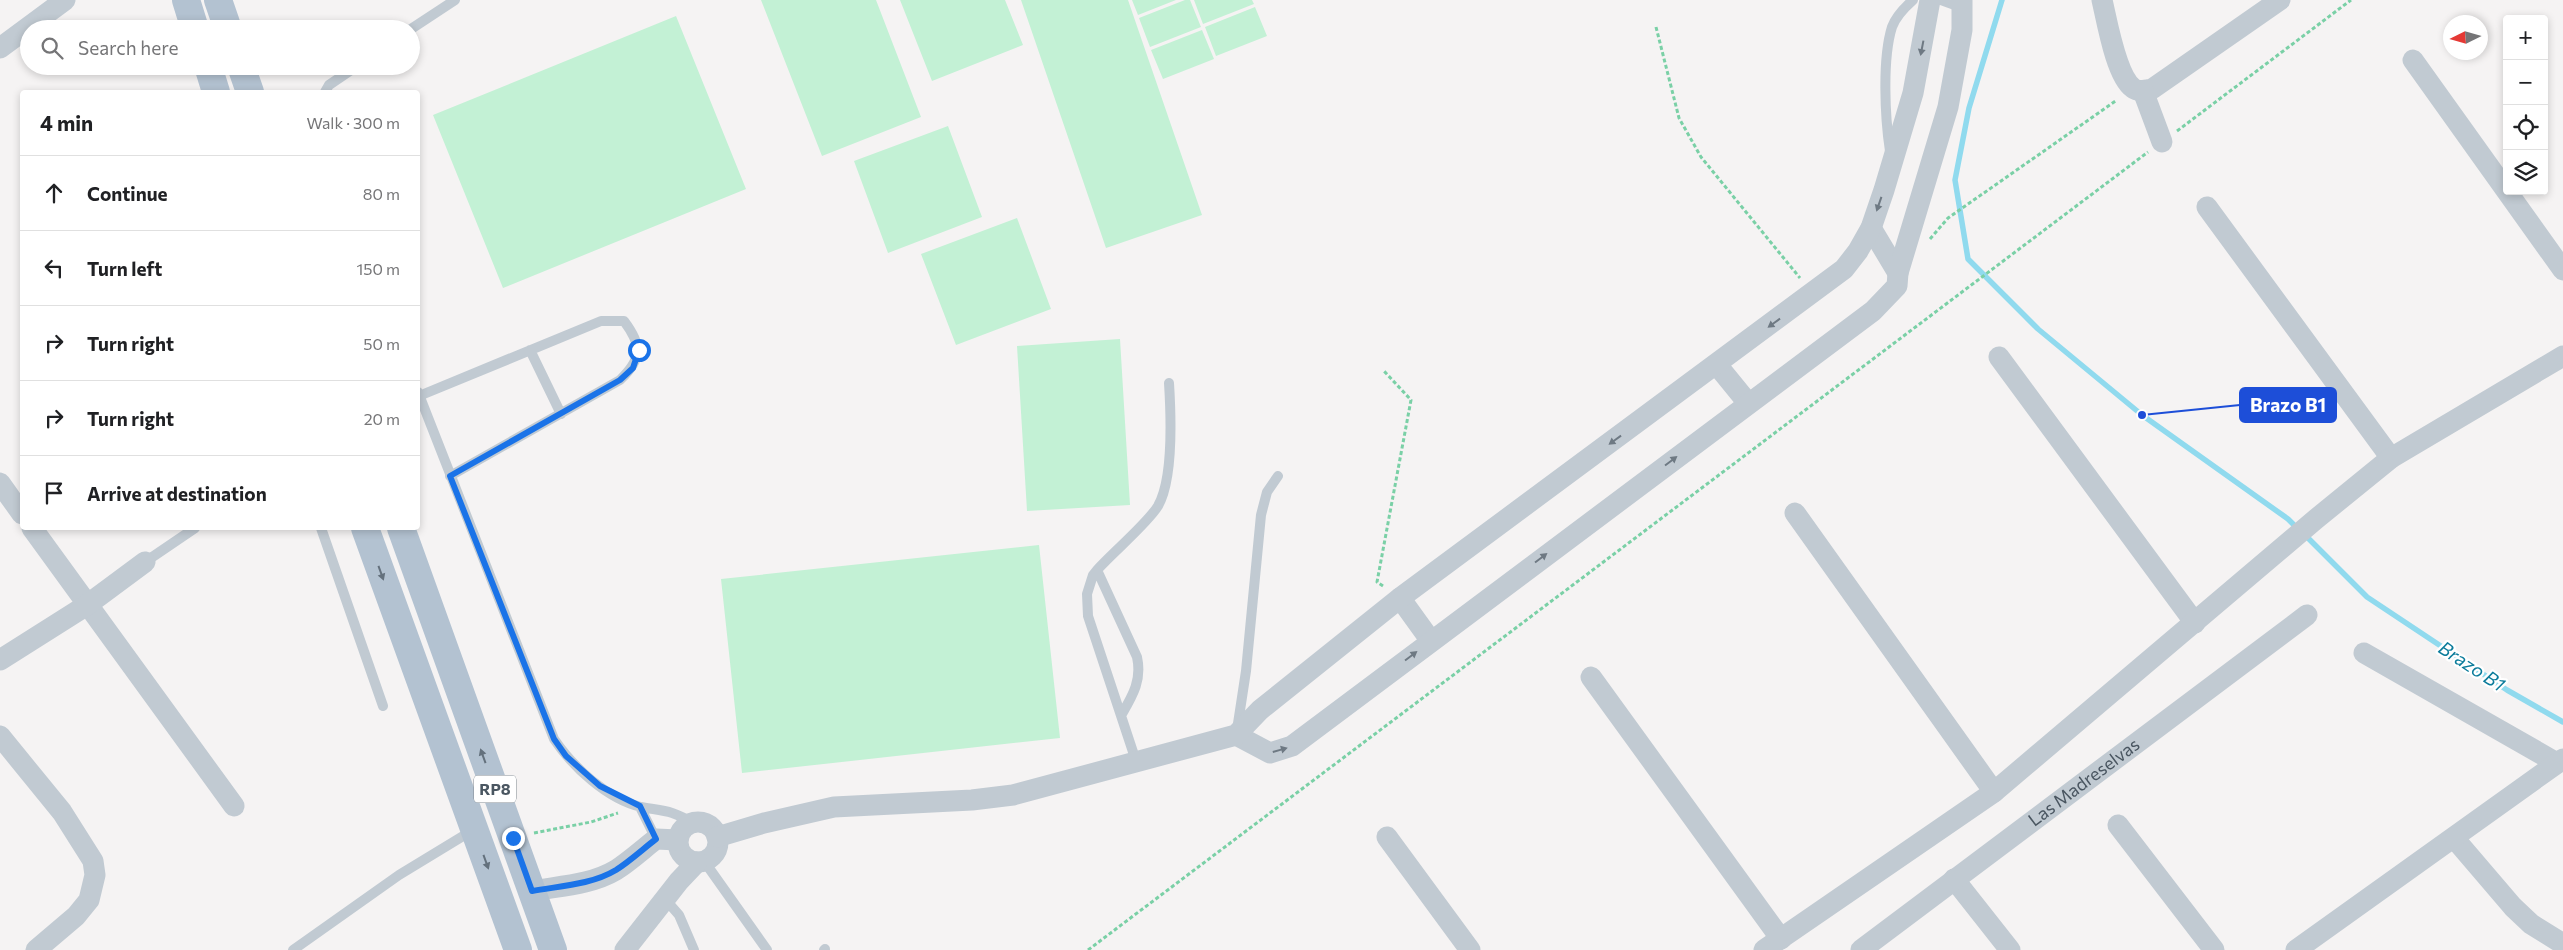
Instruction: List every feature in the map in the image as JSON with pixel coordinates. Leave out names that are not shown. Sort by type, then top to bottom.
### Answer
[{"type":"main road","points":[[186,0],[192,20]]},
{"type":"main road","points":[[218,0],[225,20]]},
{"type":"main road","points":[[211,75],[215,90]]},
{"type":"main road","points":[[244,75],[249,90]]},
{"type":"main road","name":"RP8","points":[[366,530],[518,950]]},
{"type":"main road","name":"RP8","points":[[402,530],[553,950]]},
{"type":"street","points":[[717,837],[764,823],[834,807],[972,800],[1013,795],[1236,735],[1260,710],[1400,598],[1813,294],[1844,269],[1858,251],[1870,228],[1892,163],[1913,93],[1930,0]]},
{"type":"street","points":[[2102,0],[2124,78],[2138,90],[2162,142]]},
{"type":"street","points":[[2138,90],[2152,89],[2280,0]]},
{"type":"street","points":[[37,20],[62,1]]},
{"type":"street","points":[[1236,735],[1270,753],[1292,746],[1873,311],[1897,286],[1898,273],[1948,107],[1962,30],[1963,4]]},
{"type":"street","points":[[0,48],[20,33]]},
{"type":"street","points":[[2413,60],[2563,270]]},
{"type":"street","points":[[2208,207],[2391,458]]},
{"type":"street","points":[[1870,228],[1898,273]]},
{"type":"street","points":[[1591,678],[1773,945],[1994,792],[2316,519],[2391,458],[2563,356]]},
{"type":"street","points":[[1999,357],[2195,623]]},
{"type":"street","points":[[1717,365],[1748,403]]},
{"type":"street","points":[[0,483],[20,511]]},
{"type":"street","points":[[1795,514],[1994,792]]},
{"type":"street","points":[[33,530],[234,806]]},
{"type":"street","points":[[0,666],[8,655],[87,606],[145,562]]},
{"type":"street","points":[[1400,598],[1431,641]]},
{"type":"street","name":"Las Madreselvas","points":[[1861,950],[2307,615]]},
{"type":"street","points":[[2296,950],[2560,761],[2364,652]]},
{"type":"street","points":[[0,736],[62,812],[93,861],[95,874],[89,900],[76,916],[36,950]]},
{"type":"street","points":[[626,950],[665,899],[701,862],[714,854],[718,843],[717,837],[710,826],[705,823],[692,822],[682,829],[678,840],[681,852],[690,861],[701,862]]},
{"type":"street","points":[[2118,825],[2214,950]]},
{"type":"street","points":[[1387,837],[1470,950]]},
{"type":"street","points":[[2454,838],[2513,908],[2531,924],[2563,944]]},
{"type":"street","points":[[532,891],[576,884],[604,876],[629,861],[656,839],[678,840]]},
{"type":"street","points":[[1954,880],[2010,950]]},
{"type":"lane","points":[[420,24],[455,0]]},
{"type":"lane","points":[[1892,163],[1887,118],[1887,65],[1892,27],[1901,11],[1913,0]]},
{"type":"lane","points":[[1941,0],[1963,4]]},
{"type":"lane","points":[[326,90],[329,85],[344,75]]},
{"type":"lane","points":[[420,393],[606,320],[624,321],[635,336],[639,350],[633,368],[620,380],[450,476]]},
{"type":"lane","points":[[530,350],[561,414]]},
{"type":"lane","points":[[1136,761],[1122,714],[1100,658],[1087,611],[1087,594],[1093,575],[1146,521],[1158,506],[1164,492],[1171,420],[1169,383]]},
{"type":"lane","points":[[420,399],[554,739],[566,756],[600,786],[640,806],[671,811],[692,822]]},
{"type":"lane","points":[[1236,735],[1246,671],[1261,515],[1267,492],[1278,476]]},
{"type":"lane","points":[[145,562],[192,530]]},
{"type":"lane","points":[[322,530],[383,706]]},
{"type":"lane","points":[[1097,570],[1137,657],[1139,667],[1135,693],[1122,714]]},
{"type":"lane","points":[[640,806],[656,839]]},
{"type":"lane","points":[[293,950],[399,875],[474,830]]},
{"type":"lane","points":[[701,862],[767,950]]},
{"type":"lane","points":[[665,899],[681,920],[694,950]]},
{"type":"path","points":[[1656,27],[1679,118],[1701,156],[1813,294]]},
{"type":"path","points":[[1948,218],[1982,193],[2138,90]]},
{"type":"path","points":[[1088,950],[1990,270]]},
{"type":"path","points":[[1383,370],[1410,400],[1377,582],[1400,598]]},
{"type":"path","points":[[550,829],[591,822],[640,806]]},
{"type":"green space","points":[[761,0],[876,0],[921,117],[822,156]]},
{"type":"green space","points":[[900,0],[1005,0],[1023,45],[932,81]]},
{"type":"green space","points":[[1021,0],[1128,0],[1202,215],[1106,248]]},
{"type":"green space","points":[[1132,0],[1176,0],[1138,15]]},
{"type":"green space","points":[[1185,0],[1190,0],[1201,27],[1150,47],[1139,18]]},
{"type":"green space","points":[[1194,0],[1252,0],[1254,4],[1203,24]]},
{"type":"green space","points":[[1255,7],[1267,36],[1216,56],[1205,27]]},
{"type":"green space","points":[[676,16],[746,189],[503,288],[433,115]]},
{"type":"green space","points":[[1202,30],[1214,59],[1163,79],[1151,50]]},
{"type":"green space","points":[[948,126],[982,217],[888,253],[854,161]]},
{"type":"green space","points":[[1017,218],[1051,309],[956,345],[921,254]]},
{"type":"green space","points":[[1120,339],[1130,505],[1027,511],[1017,346]]},
{"type":"green space","points":[[1039,545],[1060,738],[742,773],[721,579]]},
{"type":"waterway","name":"Brazo B1","points":[[2002,0],[1969,108],[1955,180],[1968,259],[2038,329],[2142,415],[2288,519],[2298,529]]},
{"type":"waterway","name":"Brazo B1","points":[[2305,535],[2367,597],[2507,690],[2563,722]]},
{"type":"place","name":"Brazo B1","points":[[2142,415]]},
{"type":"route","points":[[513,838],[532,891],[576,884],[604,876],[615,871],[656,839],[640,806],[600,786],[566,756],[554,739],[450,476],[620,380],[633,368],[639,350]]}]
